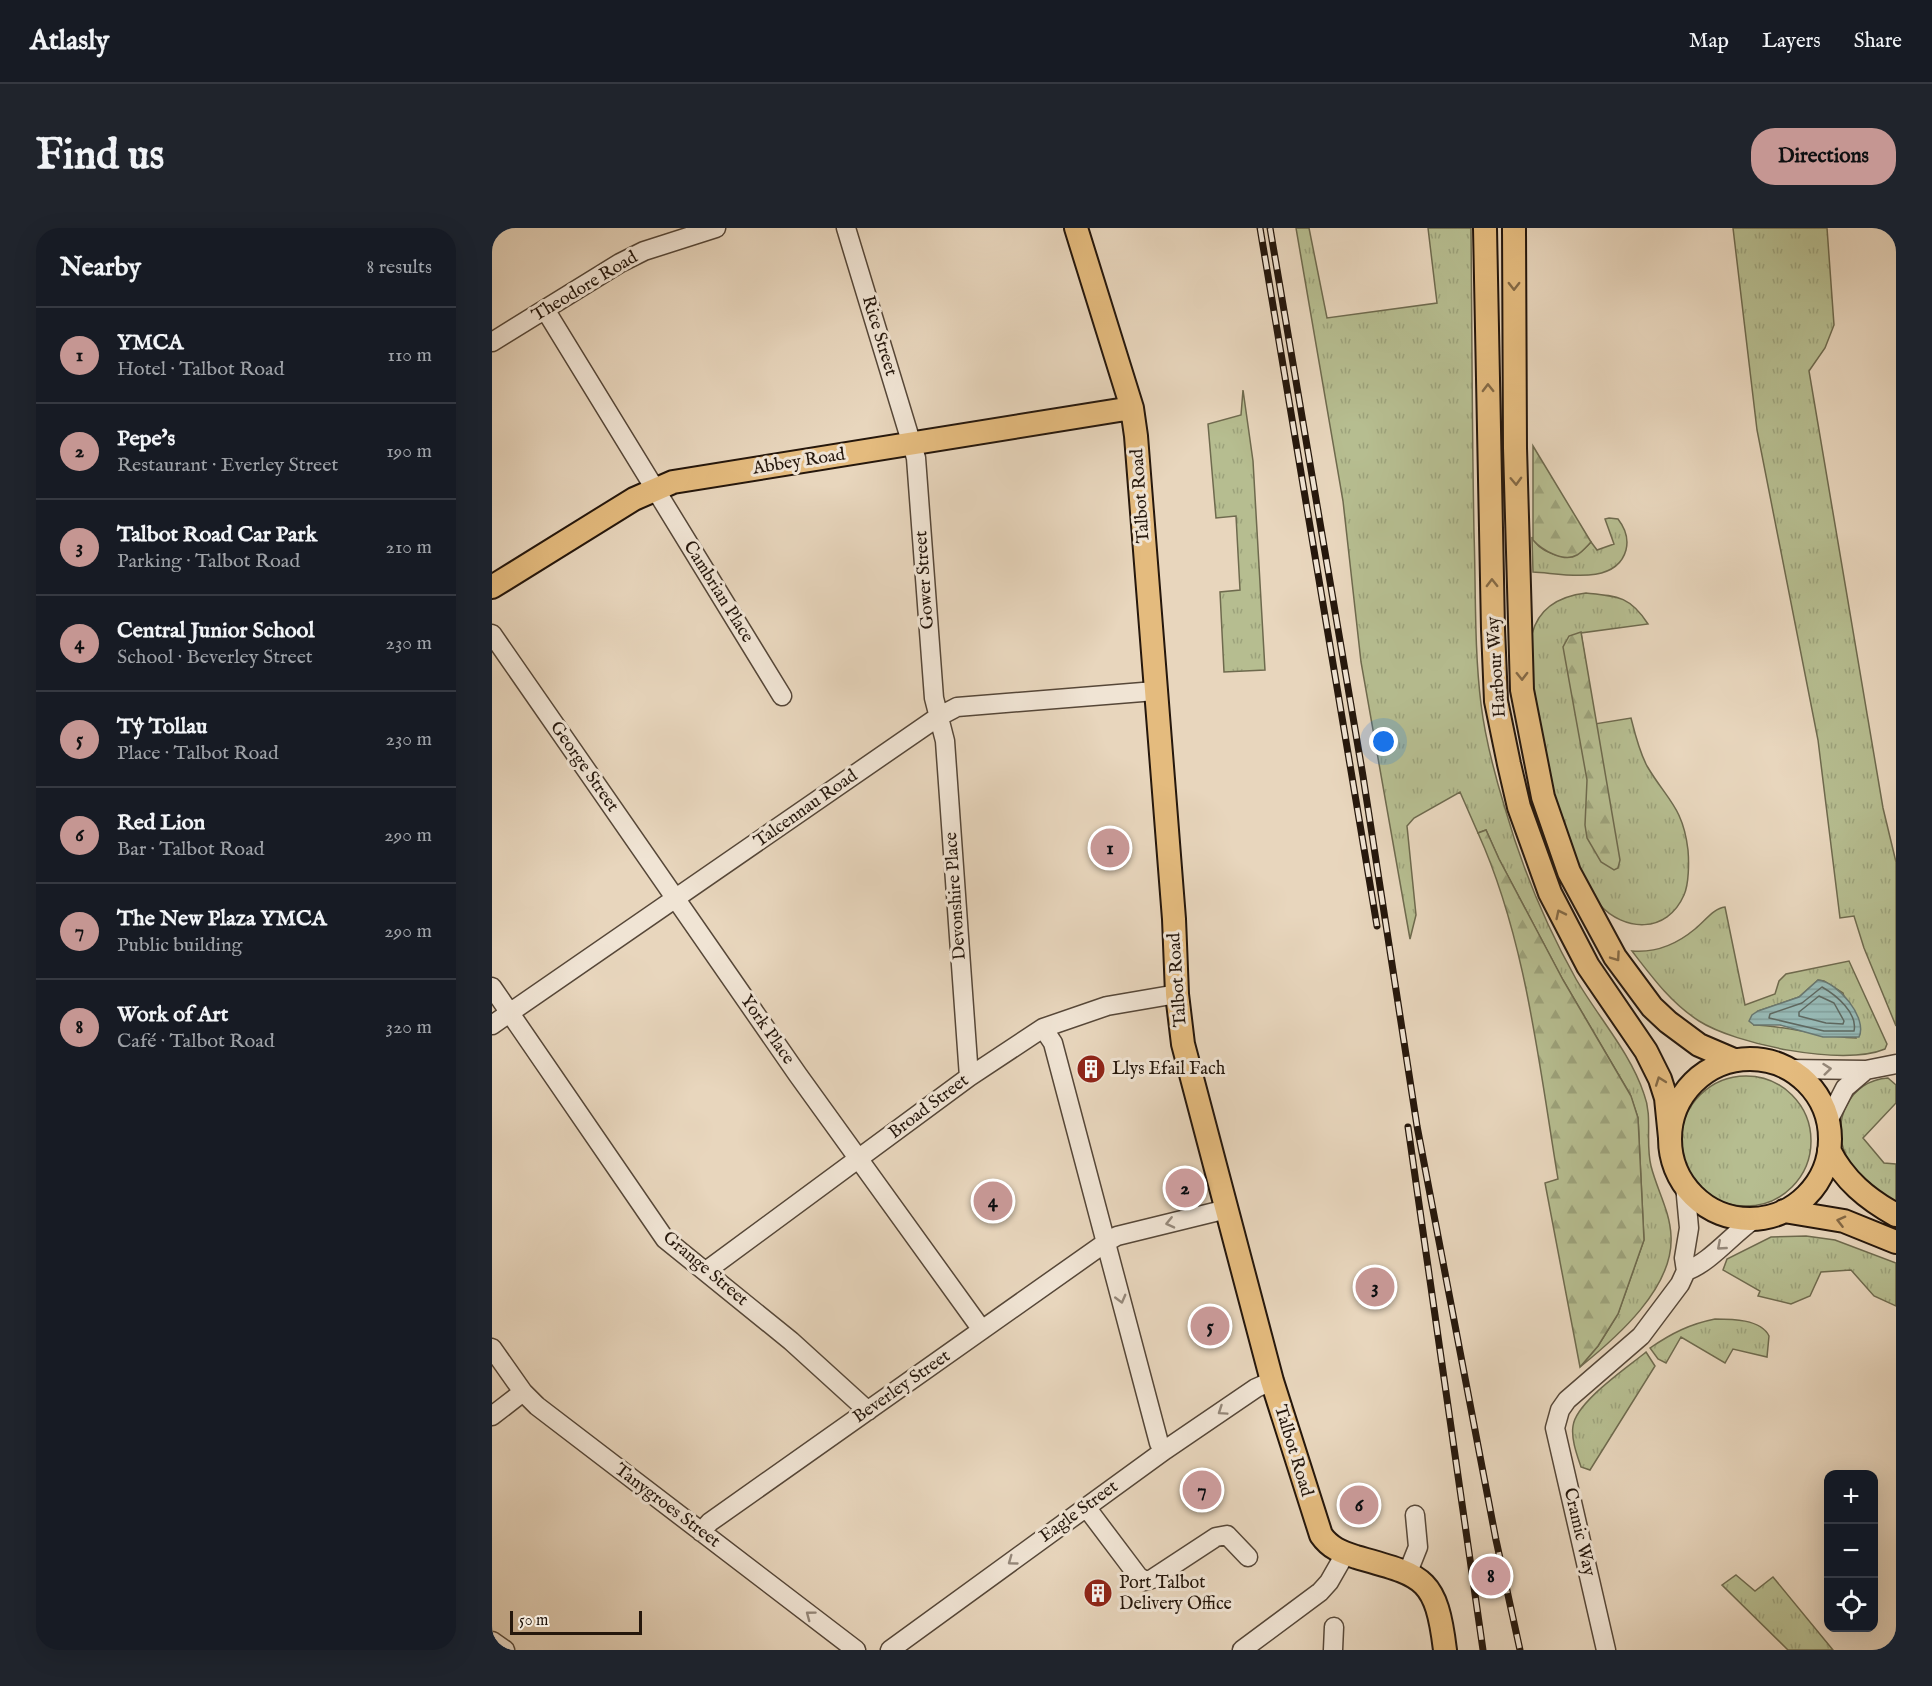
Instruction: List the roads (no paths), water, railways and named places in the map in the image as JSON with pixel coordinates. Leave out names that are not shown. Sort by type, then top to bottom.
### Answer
[{"type":"main road","name":"Talbot Road","points":[[1076,228],[1132,408],[1136,436],[1174,919],[1177,994],[1183,1044],[1272,1381],[1321,1535],[1333,1548],[1345,1554],[1408,1572],[1423,1582],[1434,1597],[1439,1609],[1445,1650]]},
{"type":"main road","name":"Harbour Way","points":[[1485,228],[1493,639],[1496,700],[1509,764],[1519,807],[1550,893],[1588,966],[1646,1051],[1660,1079],[1666,1098],[1670,1138]]},
{"type":"main road","name":"Harbour Way","points":[[1514,228],[1515,448],[1522,690],[1543,797],[1569,872],[1615,957],[1652,1007],[1668,1022],[1700,1045],[1734,1060]]},
{"type":"main road","name":"Abbey Road","points":[[492,586],[654,489],[673,482],[1132,408]]},
{"type":"main road","points":[[1756,1059],[1788,1069],[1813,1090],[1828,1121],[1829,1150],[1825,1167],[1815,1186],[1802,1200],[1784,1211],[1756,1218],[1735,1217],[1718,1212],[1702,1202],[1685,1185],[1676,1168],[1670,1138],[1677,1107],[1683,1095],[1706,1072],[1734,1060],[1756,1059]]},
{"type":"main road","points":[[1829,1150],[1852,1184],[1869,1199],[1896,1215]]},
{"type":"main road","points":[[1784,1211],[1844,1221],[1896,1242]]},
{"type":"street","name":"Theodore Road","points":[[492,342],[546,311],[620,263],[644,251],[716,228]]},
{"type":"street","name":"Rice Street","points":[[846,228],[912,444]]},
{"type":"street","name":"Cambrian Place","points":[[546,311],[782,696]]},
{"type":"street","name":"Gower Street","points":[[912,444],[916,459],[932,684],[938,717]]},
{"type":"street","name":"George Street","points":[[492,634],[675,900]]},
{"type":"street","name":"Talcennau Road","points":[[492,1025],[938,717],[963,706],[1155,691]]},
{"type":"street","name":"Devonshire Place","points":[[938,717],[945,741],[969,1077]]},
{"type":"street","name":"York Place","points":[[675,900],[982,1330]]},
{"type":"street","name":"Grange Street","points":[[492,987],[665,1239],[791,1341],[868,1411]]},
{"type":"street","name":"Broad Street","points":[[706,1271],[969,1077],[1043,1028],[1107,1006],[1177,994]]},
{"type":"street","points":[[1043,1028],[1053,1043],[1159,1443],[1165,1450]]},
{"type":"street","points":[[1788,1069],[1866,1070],[1896,1064]]},
{"type":"street","points":[[1828,1121],[1838,1098],[1866,1070]]},
{"type":"street","points":[[1685,1185],[1689,1227],[1684,1258],[1686,1271],[1699,1267],[1740,1229],[1756,1218]]},
{"type":"street","name":"Beverley Street","points":[[701,1532],[710,1522],[783,1469],[1105,1243],[1117,1236],[1227,1209]]},
{"type":"street","name":"Cramic Way","points":[[1606,1650],[1557,1446],[1555,1428],[1558,1415],[1567,1400],[1641,1336],[1686,1271]]},
{"type":"street","name":"Tanygroes Street","points":[[492,1348],[523,1392],[537,1406],[856,1650]]},
{"type":"street","name":"Eagle Street","points":[[890,1650],[1165,1450],[1256,1388],[1272,1381]]},
{"type":"street","points":[[492,1416],[523,1392]]},
{"type":"street","points":[[1086,1507],[1138,1576],[1145,1581],[1152,1579],[1228,1528],[1248,1557]]},
{"type":"street","points":[[1408,1572],[1418,1547],[1415,1515]]},
{"type":"street","points":[[1242,1650],[1320,1592],[1329,1582],[1345,1554]]},
{"type":"street","points":[[1333,1650],[1334,1627]]},
{"type":"street","points":[[492,1641],[505,1650]]},
{"type":"water","points":[[1818,980],[1834,987],[1849,1002],[1859,1020],[1861,1029],[1859,1037],[1823,1037],[1780,1025],[1754,1025],[1749,1021],[1758,1011],[1799,997]]},
{"type":"railway","points":[[1260,228],[1377,926]]},
{"type":"railway","points":[[1270,228],[1363,776],[1417,1126],[1496,1540],[1520,1650]]},
{"type":"railway","points":[[1408,1127],[1483,1650]]},
{"type":"place","name":"YMCA","points":[[1110,848]]},
{"type":"place","name":"Llys Efail Fach","points":[[1091,1069]]},
{"type":"place","name":"Pepe's","points":[[1185,1188]]},
{"type":"place","name":"Central Junior School","points":[[993,1201]]},
{"type":"place","name":"Talbot Road Car Park","points":[[1375,1287]]},
{"type":"place","name":"Tŷ Tollau","points":[[1210,1326]]},
{"type":"place","name":"The New Plaza YMCA","points":[[1202,1490]]},
{"type":"place","name":"Red Lion","points":[[1359,1505]]},
{"type":"place","name":"Work of Art","points":[[1491,1576]]},
{"type":"place","name":"Port Talbot Delivery Office","points":[[1098,1593]]}]
